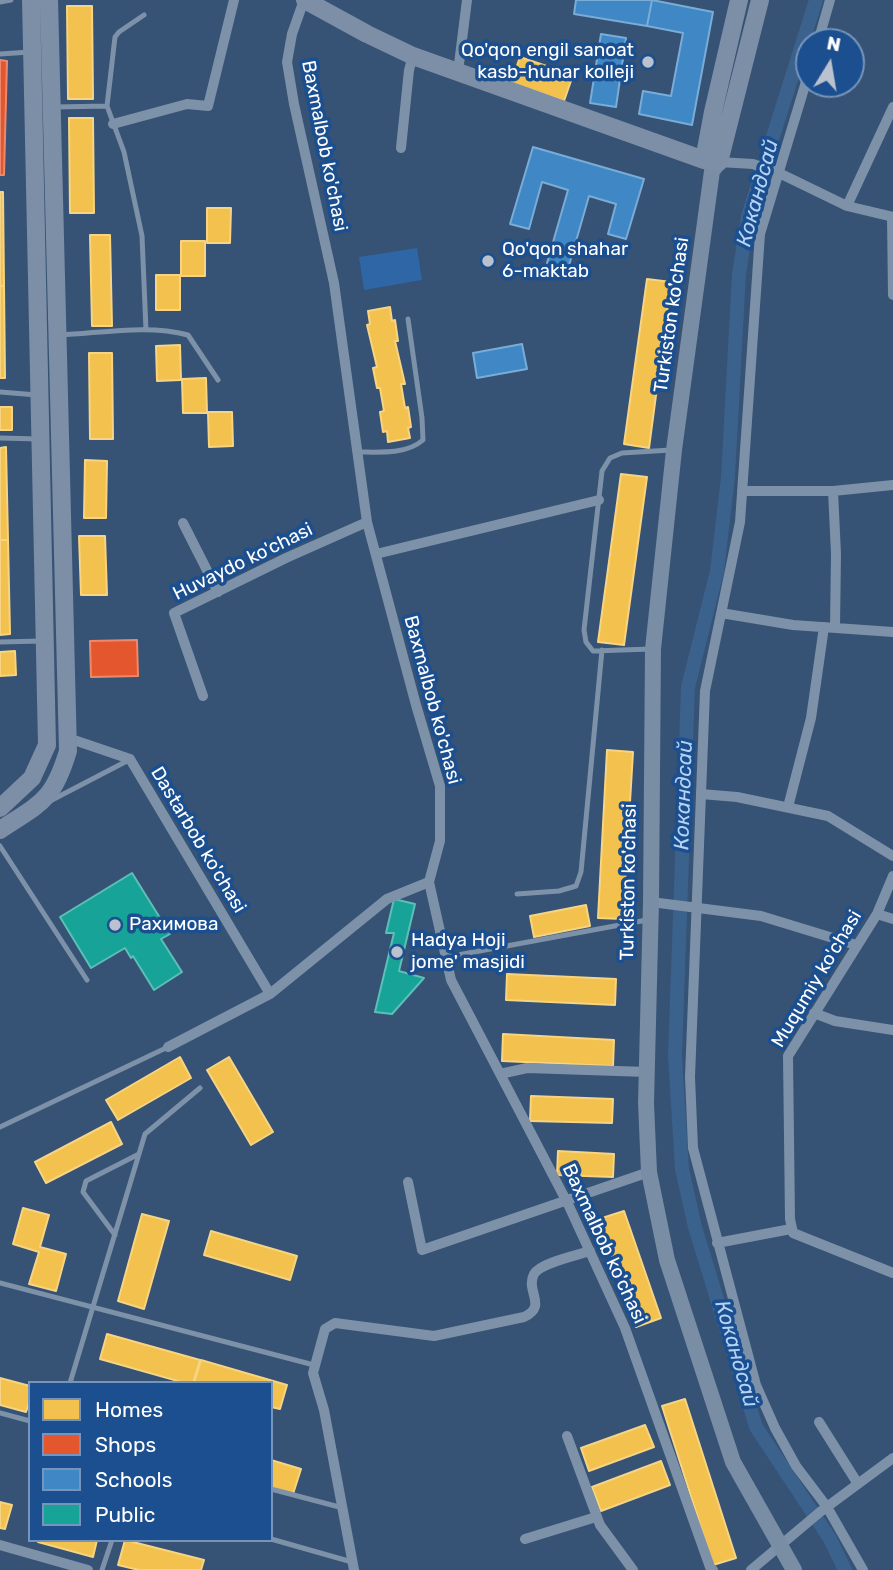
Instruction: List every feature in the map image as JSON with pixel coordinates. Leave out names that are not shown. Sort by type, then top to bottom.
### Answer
[{"type":"main road","points":[[0,808],[32,778],[47,745],[31,0]]},
{"type":"main road","points":[[0,830],[37,808],[60,778],[68,751],[49,0]]},
{"type":"main road","points":[[304,0],[413,56],[712,164]]},
{"type":"main road","name":"Turkiston ko'chasi","points":[[739,0],[713,112],[712,164],[674,450],[653,649],[647,1072],[649,1172],[667,1260],[733,1462],[794,1570]]},
{"type":"main road","name":"Turkiston ko'chasi","points":[[712,164],[760,0]]},
{"type":"street","points":[[113,124],[187,104],[208,106],[234,0]]},
{"type":"street","name":"Baxmalbob ko'chasi","points":[[304,0],[292,34],[287,62],[334,283],[367,522],[440,786],[440,841],[429,882],[451,980],[565,1199],[625,1328],[713,1570]]},
{"type":"street","points":[[458,72],[467,0]]},
{"type":"street","points":[[822,28],[830,0]]},
{"type":"street","points":[[401,148],[413,56]]},
{"type":"street","points":[[801,98],[760,234],[740,522],[705,691],[690,1077],[693,1148],[756,1385],[775,1429],[796,1466],[863,1570]]},
{"type":"street","points":[[847,206],[893,107]]},
{"type":"street","points":[[712,164],[752,164],[779,173],[847,206],[892,217],[893,295]]},
{"type":"street","points":[[742,491],[833,491],[893,485]]},
{"type":"street","points":[[788,807],[830,628],[836,554],[833,491]]},
{"type":"street","points":[[376,554],[599,500]]},
{"type":"street","name":"Huvaydo ko'chasi","points":[[203,696],[174,613],[367,522]]},
{"type":"street","points":[[183,523],[218,592]]},
{"type":"street","points":[[721,613],[830,628],[893,632]]},
{"type":"street","name":"Dastarbob ko'chasi","points":[[68,738],[130,759],[270,994]]},
{"type":"street","points":[[701,794],[737,797],[828,816],[893,856]]},
{"type":"street","name":"Muqumiy ko'chasi","points":[[791,1229],[788,1056],[877,914],[893,876]]},
{"type":"street","points":[[167,1048],[270,994],[387,899],[429,882]]},
{"type":"street","points":[[651,902],[761,916],[856,945]]},
{"type":"street","points":[[877,914],[893,919]]},
{"type":"street","points":[[814,1013],[835,1021],[893,1030]]},
{"type":"street","points":[[500,1074],[527,1068],[647,1072]]},
{"type":"street","points":[[408,1182],[422,1250],[649,1172]]},
{"type":"street","points":[[717,1243],[791,1229],[793,1233],[806,1239],[893,1273]]},
{"type":"street","points":[[354,1566],[324,1410],[313,1373],[325,1329],[335,1323],[434,1336],[524,1317],[533,1313],[536,1308],[532,1283],[534,1273],[542,1267],[590,1251]]},
{"type":"street","points":[[819,1422],[858,1484]]},
{"type":"street","points":[[567,1436],[596,1517],[634,1570]]},
{"type":"street","points":[[751,1570],[823,1509],[893,1458]]},
{"type":"street","points":[[525,1539],[596,1517]]},
{"type":"street","points":[[0,1545],[88,1570]]},
{"type":"lane","points":[[0,2],[11,0]]},
{"type":"lane","points":[[144,15],[115,37],[107,106],[124,152],[142,236],[146,330]]},
{"type":"lane","points":[[0,54],[33,52]]},
{"type":"lane","points":[[51,107],[107,106]]},
{"type":"lane","points":[[356,452],[414,448],[423,440],[408,319]]},
{"type":"lane","points":[[57,336],[146,330],[175,331],[188,335],[218,380]]},
{"type":"lane","points":[[0,392],[40,395]]},
{"type":"lane","points":[[0,438],[41,439]]},
{"type":"lane","points":[[653,649],[593,651],[586,642],[584,630],[602,471],[610,458],[622,453],[674,450]]},
{"type":"lane","points":[[0,642],[45,640]]},
{"type":"lane","points":[[517,894],[559,891],[576,886],[581,872],[602,650]]},
{"type":"lane","points":[[37,808],[130,759]]},
{"type":"lane","points":[[0,846],[87,980]]},
{"type":"lane","points":[[446,957],[650,920]]},
{"type":"lane","points":[[0,1127],[167,1048]]},
{"type":"lane","points":[[71,1381],[145,1133],[200,1088]]},
{"type":"lane","points":[[115,1235],[83,1192],[83,1187],[86,1181],[139,1154]]},
{"type":"lane","points":[[0,1283],[314,1365]]},
{"type":"lane","points":[[0,1413],[28,1420]]},
{"type":"lane","points":[[273,1490],[343,1508]]},
{"type":"lane","points":[[273,1540],[354,1566]]},
{"type":"lane","points":[[102,1570],[111,1542]]},
{"type":"shaded area","points":[[417,248],[422,280],[364,290],[359,257]]},
{"type":"building: Homes","points":[[67,6],[92,6],[93,99],[68,99]]},
{"type":"building: Homes","points":[[520,57],[573,75],[564,101],[511,83]]},
{"type":"building: Homes","points":[[69,118],[93,118],[94,213],[70,213]]},
{"type":"building: Homes","points":[[0,192],[3,192],[4,286],[0,286]]},
{"type":"building: Homes","points":[[207,208],[231,208],[230,243],[207,243]]},
{"type":"building: Homes","points":[[90,235],[110,235],[112,326],[92,326]]},
{"type":"building: Homes","points":[[181,241],[205,241],[205,276],[181,276]]},
{"type":"building: Homes","points":[[156,275],[180,275],[180,310],[156,310]]},
{"type":"building: Homes","points":[[647,279],[671,282],[649,448],[624,444]]},
{"type":"building: Homes","points":[[0,286],[4,286],[5,378],[0,378]]},
{"type":"building: Homes","points":[[390,307],[392,321],[395,320],[398,341],[395,341],[405,384],[401,384],[411,427],[408,428],[410,438],[388,442],[387,431],[383,432],[380,412],[384,411],[373,368],[377,367],[367,325],[370,324],[368,311]]},
{"type":"building: Homes","points":[[180,345],[181,380],[157,381],[156,346]]},
{"type":"building: Homes","points":[[89,353],[112,353],[113,439],[90,439]]},
{"type":"building: Homes","points":[[206,378],[207,413],[183,413],[182,379]]},
{"type":"building: Homes","points":[[0,407],[12,407],[12,430],[0,430]]},
{"type":"building: Homes","points":[[208,412],[232,412],[233,446],[209,447]]},
{"type":"building: Homes","points":[[6,447],[8,540],[0,540],[0,448]]},
{"type":"building: Homes","points":[[85,460],[107,461],[106,518],[84,518]]},
{"type":"building: Homes","points":[[621,474],[647,477],[624,645],[598,642]]},
{"type":"building: Homes","points":[[79,536],[105,536],[107,595],[81,595]]},
{"type":"building: Homes","points":[[0,540],[8,540],[10,634],[0,635]]},
{"type":"building: Homes","points":[[15,651],[16,675],[0,676],[0,652]]},
{"type":"building: Homes","points":[[607,750],[633,752],[623,919],[598,918]]},
{"type":"building: Homes","points":[[586,905],[590,926],[534,937],[530,916]]},
{"type":"building: Homes","points":[[507,974],[616,979],[615,1005],[506,1000]]},
{"type":"building: Homes","points":[[503,1034],[614,1040],[613,1066],[502,1061]]},
{"type":"building: Homes","points":[[180,1057],[191,1078],[118,1120],[106,1100]]},
{"type":"building: Homes","points":[[229,1057],[273,1132],[251,1145],[207,1070]]},
{"type":"building: Homes","points":[[531,1096],[613,1099],[612,1123],[530,1121]]},
{"type":"building: Homes","points":[[111,1122],[122,1144],[46,1183],[35,1162]]},
{"type":"building: Homes","points":[[558,1151],[614,1154],[613,1177],[557,1175]]},
{"type":"building: Homes","points":[[23,1208],[49,1215],[40,1247],[66,1254],[56,1291],[29,1284],[39,1252],[13,1244]]},
{"type":"building: Homes","points":[[624,1211],[661,1318],[636,1327],[599,1219]]},
{"type":"building: Homes","points":[[142,1214],[169,1221],[144,1309],[118,1301]]},
{"type":"building: Homes","points":[[211,1231],[297,1256],[290,1280],[204,1255]]},
{"type":"building: Homes","points":[[107,1334],[200,1360],[194,1381],[178,1381],[100,1359]]},
{"type":"building: Homes","points":[[201,1360],[287,1385],[280,1409],[273,1407],[273,1381],[195,1381]]},
{"type":"building: Homes","points":[[0,1378],[28,1385],[26,1412],[0,1405]]},
{"type":"building: Homes","points":[[685,1399],[736,1558],[713,1565],[662,1406]]},
{"type":"building: Homes","points":[[645,1425],[654,1447],[589,1471],[581,1448]]},
{"type":"building: Homes","points":[[273,1461],[301,1469],[293,1494],[273,1488]]},
{"type":"building: Homes","points":[[661,1461],[670,1485],[601,1511],[592,1487]]},
{"type":"building: Homes","points":[[0,1502],[12,1505],[5,1529],[0,1528]]},
{"type":"building: Homes","points":[[38,1542],[97,1542],[93,1557]]},
{"type":"building: Homes","points":[[124,1542],[204,1560],[201,1570],[139,1570],[118,1565]]},
{"type":"building: Shops","points":[[0,60],[7,61],[4,175],[0,175]]},
{"type":"building: Shops","points":[[137,640],[138,676],[91,677],[90,641]]},
{"type":"building: Schools","points":[[576,0],[652,0],[647,26],[574,14]]},
{"type":"building: Schools","points":[[652,0],[713,12],[692,125],[639,114],[643,91],[671,96],[683,33],[647,26]]},
{"type":"building: Schools","points":[[601,34],[626,38],[616,107],[590,103]]},
{"type":"building: Schools","points":[[533,147],[644,179],[626,239],[608,234],[616,204],[589,196],[566,276],[545,270],[568,190],[542,182],[529,229],[510,224]]},
{"type":"building: Schools","points":[[522,344],[527,369],[477,378],[473,353]]},
{"type":"building: Public","name":"Рахимова","points":[[132,873],[170,934],[161,939],[182,972],[154,990],[125,948],[91,968],[60,917]]},
{"type":"building: Public","name":"Hadya Hoji jome' masjidi","points":[[394,899],[415,904],[399,971],[424,978],[392,1014],[375,1012],[394,933],[386,933]]},
{"type":"waterway","name":"Кокандсай","points":[[816,0],[748,216],[739,274],[728,477],[717,571],[688,687],[675,1056],[682,1169],[695,1227],[756,1427],[830,1539],[845,1570]]},
{"type":"place","name":"Qo'qon engil sanoat kasb-hunar kolleji","points":[[648,62]]},
{"type":"place","name":"Qo'qon shahar 6-maktab","points":[[488,261]]},
{"type":"place","name":"Рахимова","points":[[115,925]]},
{"type":"place","name":"Hadya Hoji jome' masjidi","points":[[397,952]]}]
